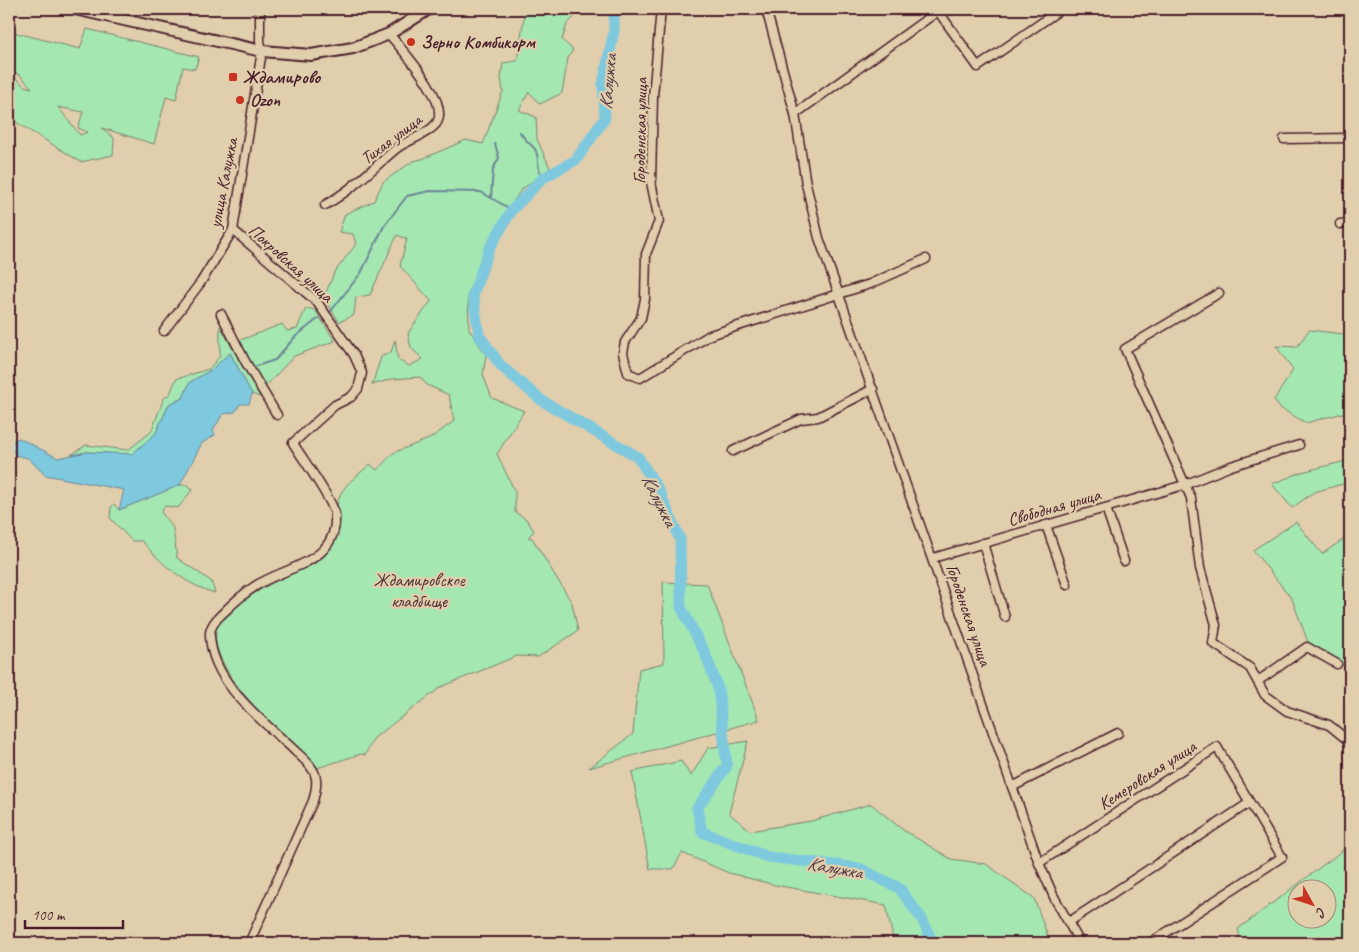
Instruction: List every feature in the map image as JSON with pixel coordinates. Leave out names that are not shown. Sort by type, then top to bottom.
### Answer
[{"type":"main road","points":[[76,9],[262,51],[311,55],[353,48],[389,34],[429,9]]},
{"type":"street","name":"улица Калужка","points":[[164,331],[201,282],[233,230],[262,51],[260,41],[260,9]]},
{"type":"street","name":"Городенская улица","points":[[661,9],[653,96],[651,182],[660,221],[646,254],[645,299],[641,318],[625,342],[623,353],[628,373],[640,378],[710,335],[839,292],[870,284],[926,260]]},
{"type":"street","name":"Городенская улица","points":[[766,9],[795,114],[808,193],[819,238],[1039,863],[1054,897],[1080,943]]},
{"type":"street","points":[[795,114],[938,12],[978,67],[1061,9]]},
{"type":"street","name":"Тихая улица","points":[[325,205],[346,193],[398,147],[435,125],[440,116],[436,99],[427,81],[389,34]]},
{"type":"street","points":[[1284,139],[1350,138]]},
{"type":"street","points":[[1340,224],[1350,223]]},
{"type":"street","name":"Покровская улица","points":[[233,230],[317,302],[354,355],[362,374],[358,389],[351,397],[335,405],[293,443],[332,502],[335,515],[329,542],[316,558],[258,584],[215,621],[209,635],[224,677],[242,699],[308,764],[316,778],[314,801],[249,943]]},
{"type":"street","points":[[1220,293],[1125,349],[1191,498],[1200,568],[1216,625],[1213,643],[1250,668],[1265,695],[1287,711],[1329,725],[1350,742]]},
{"type":"street","points":[[221,314],[245,361],[277,416]]},
{"type":"street","points":[[733,451],[801,419],[818,417],[873,389]]},
{"type":"street","name":"Свободная улица","points":[[933,558],[1184,485],[1230,466],[1299,445]]},
{"type":"street","points":[[1106,508],[1124,561]]},
{"type":"street","points":[[1046,525],[1067,585]]},
{"type":"street","points":[[983,544],[1005,617]]},
{"type":"street","points":[[1258,681],[1307,647],[1337,664]]},
{"type":"street","points":[[1012,787],[1118,733]]},
{"type":"street","name":"Кемеровская улица","points":[[1039,863],[1217,747],[1282,857],[1150,943]]},
{"type":"street","points":[[1069,922],[1249,803]]},
{"type":"green space","name":"Ждамировское кладбище","points":[[519,9],[578,9],[579,12],[567,24],[562,40],[573,50],[568,58],[562,93],[540,104],[529,92],[519,110],[536,117],[537,139],[550,168],[521,190],[493,233],[468,294],[469,329],[486,355],[483,375],[492,398],[524,411],[497,454],[515,492],[515,512],[527,520],[534,531],[528,537],[532,538],[572,603],[578,631],[538,657],[517,656],[441,687],[374,738],[365,755],[361,754],[317,768],[265,718],[228,672],[218,649],[216,629],[227,613],[241,602],[288,575],[310,565],[327,551],[333,535],[336,510],[341,493],[370,464],[377,470],[393,453],[431,438],[454,421],[449,395],[427,385],[420,377],[392,379],[372,385],[381,357],[391,352],[395,340],[398,360],[409,366],[423,359],[411,348],[408,333],[431,301],[400,266],[407,239],[397,235],[370,295],[356,297],[354,315],[339,322],[324,297],[334,273],[356,244],[353,234],[339,232],[345,214],[374,201],[383,182],[413,161],[466,140],[483,144],[503,91],[501,78],[503,63],[517,61],[525,12]]},
{"type":"green space","points":[[87,29],[199,57],[195,69],[183,67],[176,100],[166,97],[154,144],[102,128],[114,138],[113,155],[81,162],[9,118],[9,71],[24,86],[32,88],[22,77],[9,68],[9,31],[80,49]],"holes":[[[58,107],[83,112],[78,128],[88,132],[80,135]]]},
{"type":"green space","points":[[306,308],[315,310],[335,341],[294,356],[264,388],[238,341],[282,324],[287,331],[297,329]]},
{"type":"green space","points":[[220,326],[260,397],[252,394],[230,353],[211,370],[190,382],[183,398],[169,404],[156,433],[132,455],[87,452],[71,455],[86,445],[128,450],[151,432],[164,398],[170,394],[176,379],[209,369],[220,356]]},
{"type":"green space","points":[[1309,330],[1343,334],[1350,352],[1350,411],[1306,423],[1280,408],[1274,400],[1293,370],[1276,346],[1297,347]]},
{"type":"green space","points":[[1350,460],[1350,482],[1314,492],[1292,508],[1272,484],[1302,472]]},
{"type":"green space","points":[[180,485],[187,485],[192,490],[178,508],[165,506],[161,512],[173,528],[177,558],[211,581],[215,593],[194,585],[175,573],[157,558],[142,541],[132,541],[110,518],[111,507],[114,504],[119,510]]},
{"type":"green space","points":[[1296,522],[1322,554],[1350,535],[1350,670],[1308,642],[1292,599],[1253,550]]},
{"type":"green space","points":[[663,582],[707,584],[759,720],[589,768],[633,734],[639,669],[664,663]]},
{"type":"green space","points":[[748,741],[729,813],[750,831],[811,821],[871,804],[903,830],[951,859],[986,864],[1034,898],[1050,943],[894,943],[886,905],[775,885],[729,873],[682,853],[673,869],[650,869],[632,772],[681,761],[691,776],[708,748]]},
{"type":"green space","points":[[1350,845],[1350,943],[1241,943],[1238,929],[1286,893],[1286,930],[1336,930],[1336,880],[1303,880]]},
{"type":"water","points":[[230,353],[252,394],[249,404],[240,404],[235,412],[223,414],[213,430],[215,435],[202,443],[180,485],[119,510],[124,490],[45,475],[28,458],[15,455],[9,443],[19,438],[58,458],[87,452],[132,454],[156,433],[169,404],[183,398],[190,382],[211,370]]},
{"type":"waterway","name":"Калужка","points":[[614,9],[614,31],[603,84],[605,118],[576,160],[543,178],[512,210],[489,249],[473,295],[479,335],[501,366],[541,400],[638,457],[659,491],[680,539],[681,607],[705,653],[718,688],[727,766],[697,808],[702,832],[768,857],[859,868],[899,888],[922,919],[933,943]]},
{"type":"waterway","points":[[520,132],[536,151],[539,170],[543,178]]},
{"type":"waterway","points":[[491,197],[493,169],[499,158],[495,144]]},
{"type":"waterway","points":[[331,311],[361,273],[384,226],[407,196],[430,191],[481,192],[512,210]]},
{"type":"waterway","points":[[256,366],[275,360],[295,337],[319,318]]},
{"type":"place","name":"Зерно Комбикорм","points":[[411,42]]},
{"type":"place","name":"Ждамирово","points":[[233,77]]},
{"type":"place","name":"Ozon","points":[[240,100]]}]
